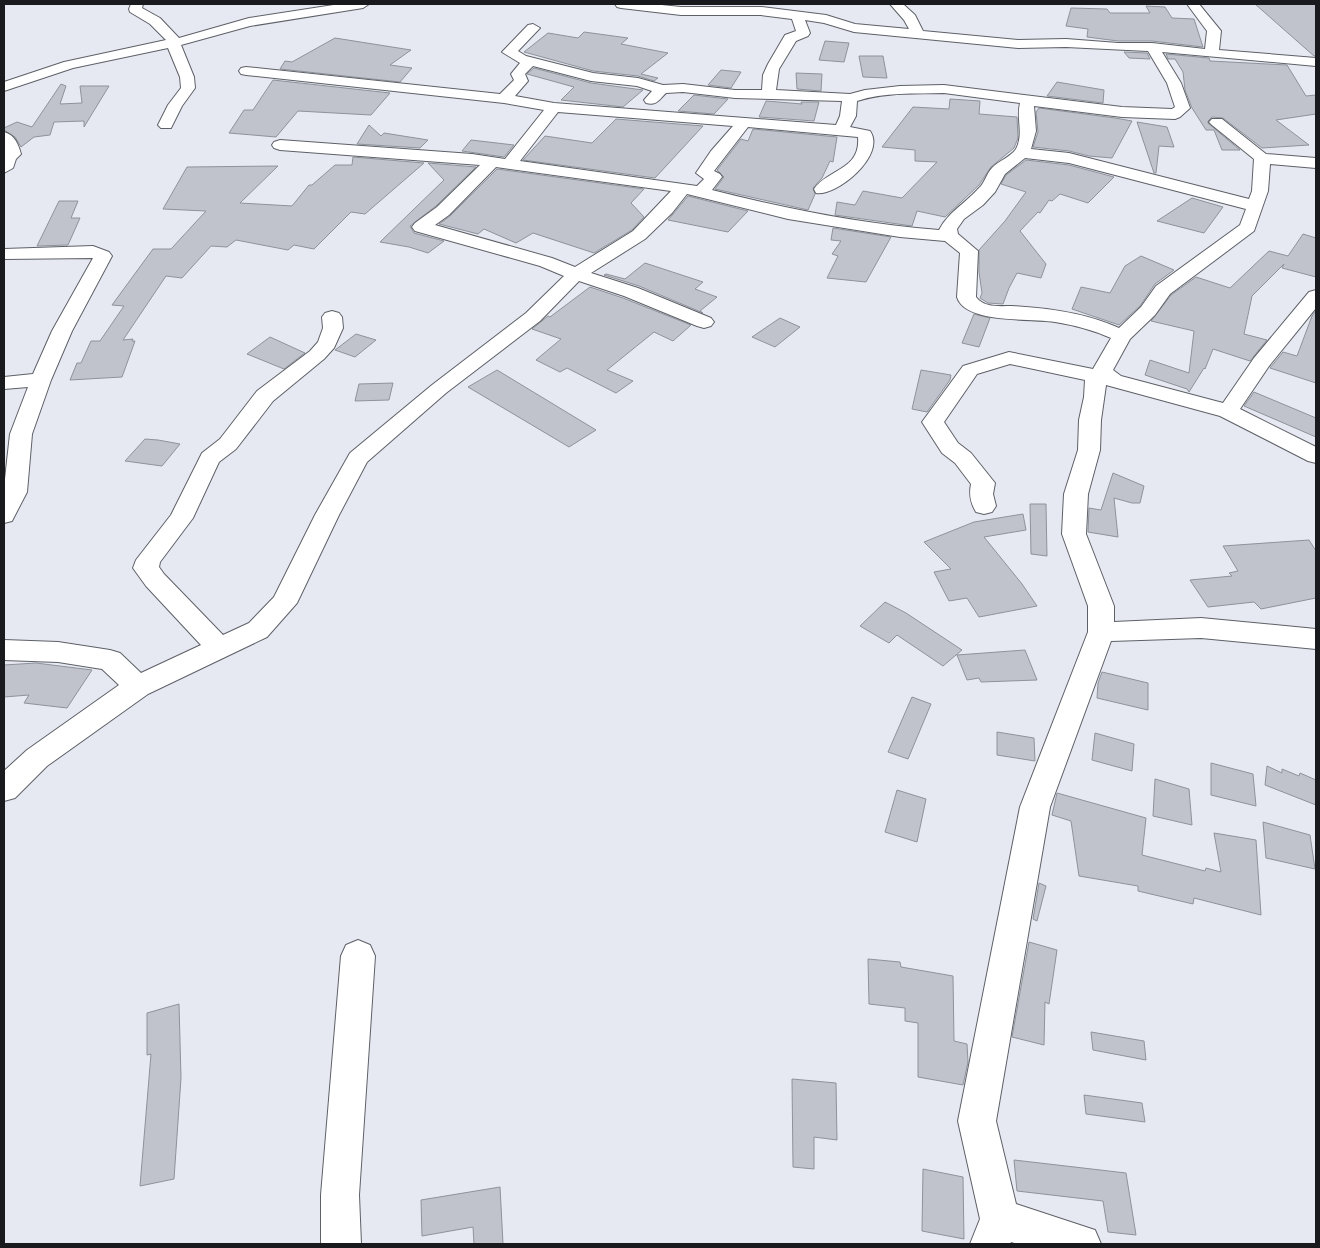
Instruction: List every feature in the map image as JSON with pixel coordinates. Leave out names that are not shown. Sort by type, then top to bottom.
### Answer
[{"type":"street","points":[[137,4],[135,9],[155,21],[173,39],[187,77],[188,88],[175,105],[166,125]]},
{"type":"street","points":[[621,4],[761,11],[826,19],[854,28],[1018,44],[1066,43],[1118,47],[1152,47],[1316,62]]},
{"type":"street","points":[[896,4],[910,18],[918,35]]},
{"type":"street","points":[[1193,4],[1214,30],[1212,52]]},
{"type":"street","points":[[4,87],[69,64],[173,43],[249,22],[356,5]]},
{"type":"street","points":[[768,94],[769,73],[774,63],[784,52],[790,38],[804,33],[797,15]]},
{"type":"street","points":[[533,28],[509,52],[520,59],[591,77],[638,82],[662,89],[683,88],[735,94],[843,97],[850,99],[865,94],[900,90],[944,89],[1122,112],[1175,114],[1183,108],[1179,92],[1172,76],[1152,47]]},
{"type":"street","points":[[504,99],[521,81],[518,74],[530,61]]},
{"type":"street","points":[[246,71],[504,99],[554,107],[635,115],[745,121],[864,134],[867,143],[859,163],[848,174],[822,189]]},
{"type":"street","points":[[635,115],[662,89]]},
{"type":"street","points":[[841,130],[848,116],[850,99]]},
{"type":"street","points":[[1028,100],[1024,113],[1028,127],[1028,139],[1022,153],[998,171],[989,188],[977,201],[958,215],[948,229],[950,236],[968,251],[970,274],[966,294],[967,300],[975,307],[992,311],[1062,316],[1100,326],[1122,336]]},
{"type":"street","points":[[554,107],[501,163],[421,227],[546,262],[631,292],[704,322]]},
{"type":"street","points":[[701,192],[714,177],[704,174],[717,154],[745,121]]},
{"type":"street","points":[[1217,122],[1262,158],[1316,163]]},
{"type":"street","points":[[4,137],[9,142],[13,154],[8,157],[7,165],[4,168]]},
{"type":"street","points":[[280,145],[472,159],[683,188],[796,215],[900,232],[950,236]]},
{"type":"street","points":[[1022,153],[1069,158],[1255,206]]},
{"type":"street","points":[[1080,1244],[995,1232],[977,1121],[1035,807],[1101,632],[1101,606],[1074,534],[1076,494],[1089,450],[1090,420],[1096,397],[1122,336],[1148,311],[1163,290],[1248,227],[1260,191],[1262,158]]},
{"type":"street","points":[[4,789],[37,758],[138,686],[258,630],[284,603],[326,516],[358,458],[439,389],[533,317],[576,274],[639,235],[666,209],[683,188]]},
{"type":"street","points":[[4,254],[93,251],[103,256],[62,332],[41,380],[21,434],[15,492],[4,515]]},
{"type":"street","points":[[1228,411],[1260,362],[1316,296]]},
{"type":"street","points":[[219,648],[155,580],[146,568],[148,560],[180,518],[210,458],[228,444],[265,396],[317,355],[327,344],[333,328],[332,317]]},
{"type":"street","points":[[984,506],[980,494],[983,483],[963,458],[950,448],[933,422],[970,370],[1009,358],[1104,377],[1228,411],[1316,456]]},
{"type":"street","points":[[4,383],[41,380]]},
{"type":"street","points":[[1101,632],[1201,628],[1316,639]]},
{"type":"street","points":[[4,650],[58,652],[110,660],[138,686]]},
{"type":"street","points":[[341,1244],[340,1195],[358,956]]},
{"type":"building","points":[[1255,4],[1316,4],[1316,56],[1314,56]]},
{"type":"building","points":[[1146,6],[1165,7],[1172,18],[1194,19],[1203,47],[1152,41],[1118,41],[1087,37],[1088,29],[1066,26],[1071,8],[1107,9],[1110,13],[1150,13]]},
{"type":"building","points":[[584,32],[628,38],[621,44],[668,53],[641,74],[658,78],[654,81],[638,76],[593,71],[524,52],[548,33],[578,38]]},
{"type":"building","points":[[335,38],[411,50],[390,65],[412,68],[400,82],[280,69],[285,61],[292,62]]},
{"type":"building","points":[[825,41],[849,43],[844,62],[819,60]]},
{"type":"building","points":[[1124,52],[1147,53],[1150,59],[1129,58]]},
{"type":"building","points":[[1166,54],[1209,58],[1210,61],[1287,65],[1306,96],[1316,95],[1316,114],[1276,120],[1309,145],[1262,148],[1223,118],[1212,117],[1208,123],[1240,150],[1222,150],[1214,130],[1206,130],[1192,108],[1185,90],[1183,72],[1175,59],[1168,59]]},
{"type":"building","points":[[859,56],[883,56],[887,78],[863,77]]},
{"type":"building","points":[[534,68],[591,83],[643,90],[623,107],[561,100],[574,87],[527,74]]},
{"type":"building","points":[[721,70],[741,72],[731,88],[708,85]]},
{"type":"building","points":[[796,73],[822,74],[821,91],[797,89]]},
{"type":"building","points":[[273,80],[390,93],[371,115],[298,111],[276,137],[229,133],[244,110],[253,110]]},
{"type":"building","points":[[1057,82],[1104,90],[1103,103],[1047,96]]},
{"type":"building","points":[[61,84],[66,86],[60,104],[82,103],[80,86],[109,86],[84,127],[84,121],[54,122],[50,135],[34,137],[21,147],[15,137],[4,130],[4,128],[17,122],[32,127]]},
{"type":"building","points":[[694,95],[728,99],[714,114],[678,111]]},
{"type":"building","points":[[950,99],[980,101],[979,114],[1017,117],[1018,138],[1014,148],[991,167],[979,185],[945,217],[917,211],[912,226],[835,215],[837,202],[855,205],[863,191],[902,198],[937,162],[915,161],[915,150],[882,147],[913,107],[949,109]]},
{"type":"building","points":[[766,101],[802,104],[801,102],[819,102],[814,121],[759,117]]},
{"type":"building","points":[[1039,108],[1132,121],[1112,158],[1089,156],[1069,151],[1033,147],[1038,132],[1036,112]]},
{"type":"building","points":[[616,119],[703,126],[655,178],[523,160],[545,136],[592,143]]},
{"type":"building","points":[[1137,122],[1167,127],[1174,147],[1159,146],[1156,173],[1154,173]]},
{"type":"building","points":[[369,125],[381,136],[384,133],[428,140],[420,148],[357,144]]},
{"type":"building","points":[[753,129],[837,137],[833,162],[830,161],[822,178],[813,188],[815,194],[808,210],[715,189],[724,177],[717,170],[741,139],[748,141]]},
{"type":"building","points":[[471,140],[514,145],[504,157],[462,151]]},
{"type":"building","points":[[353,157],[424,163],[365,214],[351,212],[314,249],[294,245],[288,250],[236,240],[227,247],[211,246],[182,278],[166,276],[123,340],[133,339],[132,341],[135,341],[122,377],[70,380],[77,363],[81,363],[91,341],[100,341],[124,306],[112,305],[153,249],[171,249],[206,211],[163,209],[187,167],[278,166],[240,203],[292,206],[309,185],[312,185],[335,165],[352,165]]},
{"type":"building","points":[[1026,160],[1069,165],[1114,177],[1088,203],[1060,194],[1052,201],[1049,200],[1040,213],[1038,212],[1020,231],[1046,264],[1041,278],[1017,273],[1003,304],[988,303],[980,298],[982,293],[979,272],[979,250],[1005,221],[1026,192],[1001,184],[1006,175]]},
{"type":"building","points":[[428,163],[476,167],[436,206],[410,226],[414,233],[444,241],[428,253],[409,247],[380,242],[444,180]]},
{"type":"building","points":[[497,169],[644,189],[631,203],[644,217],[632,230],[594,253],[533,233],[516,243],[484,229],[478,234],[439,224],[450,216]]},
{"type":"building","points":[[688,196],[748,211],[728,232],[668,220]]},
{"type":"building","points":[[1192,198],[1223,207],[1204,233],[1157,221]]},
{"type":"building","points":[[59,201],[78,201],[71,218],[80,218],[68,245],[37,246]]},
{"type":"building","points":[[833,228],[891,237],[866,282],[827,278],[838,256],[832,254],[841,241],[831,240]]},
{"type":"building","points":[[1303,234],[1316,238],[1316,277],[1282,268],[1284,264],[1252,296],[1244,334],[1267,340],[1250,361],[1213,349],[1205,369],[1189,392],[1187,389],[1145,375],[1150,360],[1189,373],[1194,331],[1151,321],[1171,295],[1196,277],[1230,288],[1269,251],[1288,256]]},
{"type":"building","points":[[1141,256],[1174,270],[1155,284],[1140,306],[1119,325],[1072,309],[1081,287],[1110,293],[1125,266]]},
{"type":"building","points":[[645,263],[703,282],[695,289],[717,297],[700,311],[703,313],[639,286],[604,275],[625,279]]},
{"type":"building","points":[[590,287],[691,325],[673,341],[654,332],[607,370],[633,381],[616,393],[567,368],[560,372],[536,360],[561,339],[532,329]]},
{"type":"building","points":[[1316,311],[1316,383],[1270,368],[1283,352],[1297,356],[1312,316]]},
{"type":"building","points":[[974,314],[990,318],[979,347],[962,343]]},
{"type":"building","points":[[780,318],[800,327],[775,347],[752,337]]},
{"type":"building","points":[[356,334],[376,340],[355,357],[335,350]]},
{"type":"building","points":[[270,337],[305,353],[284,369],[247,354]]},
{"type":"building","points":[[497,370],[596,430],[569,447],[468,387]]},
{"type":"building","points":[[921,370],[951,375],[950,380],[927,412],[912,409]]},
{"type":"building","points":[[393,383],[389,400],[355,401],[359,384]]},
{"type":"building","points":[[1254,392],[1316,418],[1316,437],[1244,406]]},
{"type":"building","points":[[145,439],[180,444],[162,466],[125,461]]},
{"type":"building","points":[[1113,473],[1144,486],[1140,503],[1132,503],[1114,498],[1118,537],[1088,532],[1089,508],[1101,510]]},
{"type":"building","points":[[1030,504],[1046,504],[1047,556],[1031,554]]},
{"type":"building","points":[[1023,514],[1026,530],[984,537],[1022,584],[1037,606],[979,617],[967,598],[949,601],[934,572],[951,569],[924,542],[974,522]]},
{"type":"building","points":[[1309,540],[1316,551],[1316,598],[1261,609],[1254,602],[1208,607],[1190,580],[1232,576],[1229,573],[1238,571],[1223,546]]},
{"type":"building","points":[[885,602],[906,613],[962,650],[943,666],[897,635],[889,643],[860,626]]},
{"type":"building","points":[[1025,650],[1037,680],[981,682],[979,678],[967,680],[957,655]]},
{"type":"building","points":[[36,663],[92,670],[67,708],[24,703],[29,695],[4,697],[4,665]]},
{"type":"building","points":[[1102,672],[1148,683],[1148,710],[1097,698],[1098,683]]},
{"type":"building","points":[[912,697],[931,704],[908,759],[888,752]]},
{"type":"building","points":[[997,732],[1034,738],[1035,761],[997,755]]},
{"type":"building","points":[[1095,733],[1134,744],[1132,771],[1092,760]]},
{"type":"building","points":[[1211,763],[1253,774],[1256,806],[1211,795]]},
{"type":"building","points":[[1267,766],[1282,773],[1282,769],[1299,776],[1300,773],[1316,780],[1316,805],[1265,785]]},
{"type":"building","points":[[1155,779],[1189,789],[1192,825],[1153,816]]},
{"type":"building","points":[[897,790],[926,799],[917,842],[885,832]]},
{"type":"building","points":[[1057,793],[1146,818],[1142,855],[1205,871],[1206,868],[1221,872],[1214,833],[1256,840],[1261,915],[1194,898],[1193,904],[1138,891],[1138,886],[1079,876],[1071,821],[1052,815]]},
{"type":"building","points":[[1263,822],[1310,835],[1315,869],[1266,858]]},
{"type":"building","points":[[1039,883],[1046,886],[1037,921],[1033,919]]},
{"type":"building","points":[[1029,942],[1057,950],[1049,1004],[1045,1002],[1044,1045],[1012,1037]]},
{"type":"building","points":[[868,959],[900,962],[901,967],[953,976],[954,1041],[967,1044],[968,1062],[963,1085],[918,1077],[918,1023],[905,1021],[905,1008],[869,1004]]},
{"type":"building","points":[[179,1004],[181,1078],[174,1179],[140,1186],[151,1054],[147,1055],[147,1013]]},
{"type":"building","points":[[1091,1032],[1144,1041],[1146,1060],[1093,1050]]},
{"type":"building","points":[[792,1079],[836,1083],[837,1140],[814,1137],[814,1169],[793,1167]]},
{"type":"building","points":[[1084,1095],[1142,1103],[1145,1122],[1086,1114]]},
{"type":"building","points":[[1014,1160],[1126,1173],[1136,1235],[1108,1232],[1103,1201],[1017,1191]]},
{"type":"building","points":[[923,1169],[963,1177],[964,1239],[922,1231]]},
{"type":"building","points":[[500,1187],[503,1244],[474,1244],[473,1227],[422,1236],[421,1200]]}]
